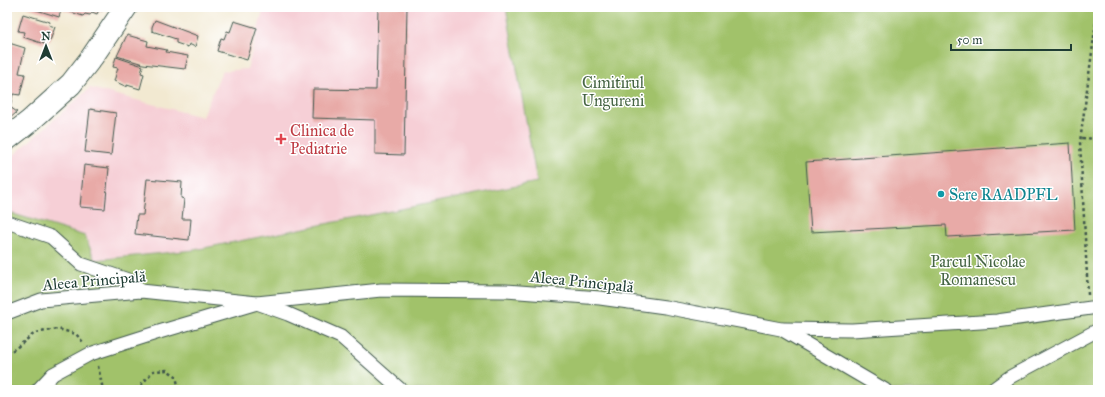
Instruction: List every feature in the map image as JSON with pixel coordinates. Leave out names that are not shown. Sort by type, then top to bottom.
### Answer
[{"type":"street","points":[[7,139],[30,121],[71,84],[92,57],[126,7]]},
{"type":"street","points":[[7,222],[51,237],[81,264],[128,280],[141,291]]},
{"type":"street","name":"Aleea Principală","points":[[38,390],[53,374],[90,354],[257,303],[381,290],[506,291],[600,298],[665,307],[781,329],[885,390]]},
{"type":"street","name":"Aleea Principală","points":[[7,313],[41,300],[141,291],[257,303]]},
{"type":"street","points":[[257,303],[288,314],[341,337],[402,390]]},
{"type":"street","points":[[781,329],[852,330],[982,322],[1093,308]]},
{"type":"street","points":[[992,390],[1010,377],[1098,330]]},
{"type":"path","points":[[1093,308],[1080,142],[1082,138],[1098,7]]},
{"type":"path","points":[[1082,138],[1098,139]]},
{"type":"path","points":[[7,354],[35,333],[58,329],[76,334],[99,368],[103,390]]},
{"type":"path","points":[[137,390],[153,371],[167,370],[176,376],[178,390]]},
{"type":"shaded area","name":"Clinica de Pediatrie","points":[[264,7],[506,7],[538,182],[194,250],[95,260],[85,236],[7,212],[7,161],[90,88],[202,117],[222,71],[247,69]]},
{"type":"green space","name":"Parcul Nicolae Romanescu","points":[[506,7],[1098,7],[1098,390],[7,390],[7,212],[85,236],[95,260],[194,250],[537,182]]},
{"type":"building","points":[[27,7],[62,7],[59,17]]},
{"type":"building","points":[[64,7],[104,7],[102,11],[99,10],[97,14],[92,12],[90,15],[85,14],[83,16],[64,10]]},
{"type":"building","points":[[378,7],[407,7],[404,155],[375,154],[375,120],[312,118],[313,89],[376,90]]},
{"type":"building","points":[[23,14],[50,22],[49,25],[55,27],[50,41],[45,40],[44,44],[23,37],[24,32],[18,31]]},
{"type":"building","points":[[155,20],[198,36],[195,47],[189,44],[188,47],[176,43],[176,39],[152,31]]},
{"type":"building","points":[[234,21],[257,28],[247,60],[217,51],[221,38],[224,39],[227,31],[230,32]]},
{"type":"building","points":[[127,35],[148,41],[147,46],[167,50],[166,52],[188,56],[185,69],[143,64],[117,56]]},
{"type":"building","points":[[9,43],[25,48],[19,73],[25,74],[20,95],[13,94],[10,107],[17,112],[7,121],[7,49]]},
{"type":"building","points":[[116,57],[143,66],[141,73],[144,74],[140,89],[127,85],[127,87],[114,81],[118,68],[113,67]]},
{"type":"building","points":[[90,109],[116,113],[111,155],[85,152]]},
{"type":"building","name":"Sere RAADPFL","points":[[1070,143],[1075,230],[947,237],[946,225],[811,232],[806,162]]},
{"type":"building","points":[[84,165],[109,168],[105,209],[80,207]]},
{"type":"building","points":[[147,179],[182,182],[181,198],[184,199],[182,219],[191,219],[189,240],[135,234],[137,215],[143,215]]},
{"type":"place","name":"Clinica de Pediatrie","points":[[281,139]]},
{"type":"place","name":"Sere RAADPFL","points":[[941,194]]},
{"type":"park label","name":"Cimitirul Ungureni","points":[[613,91]]}]
